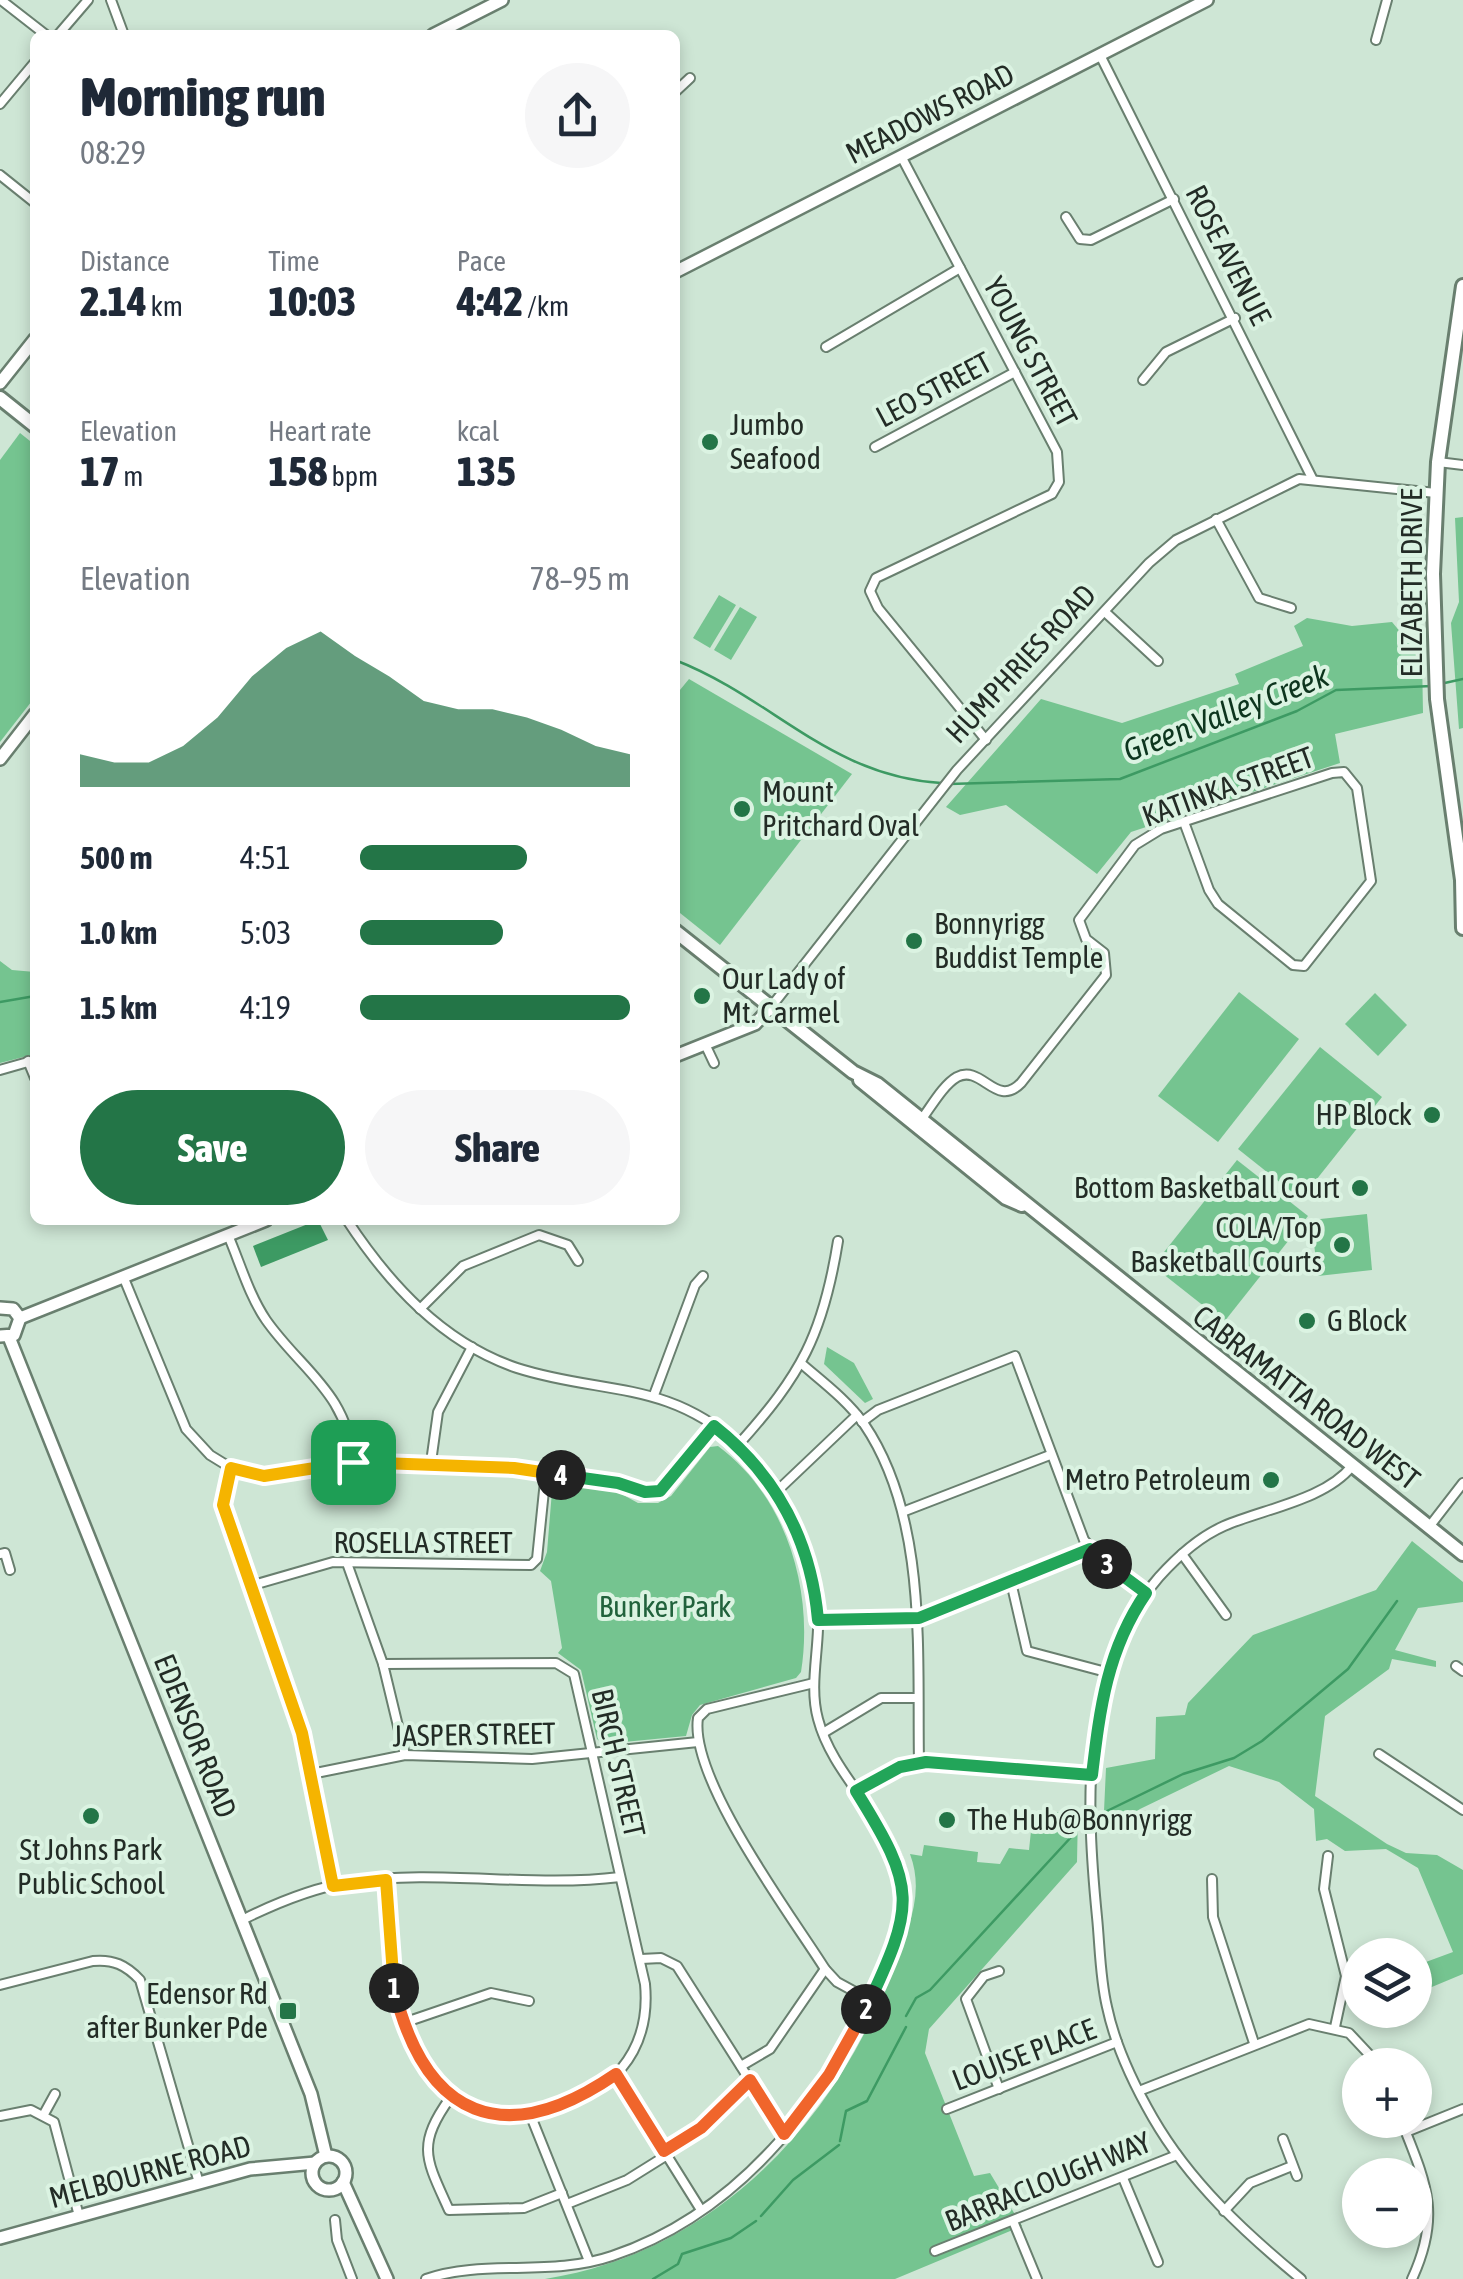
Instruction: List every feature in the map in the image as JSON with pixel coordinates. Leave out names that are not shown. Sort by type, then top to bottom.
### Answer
[{"type":"main road","points":[[443,30],[502,0]]},
{"type":"main road","name":"MEADOWS ROAD","points":[[680,269],[1198,2]]},
{"type":"main road","name":"ELIZABETH DRIVE","points":[[1463,286],[1438,462],[1435,657],[1462,882],[1463,928]]},
{"type":"main road","points":[[0,383],[30,346]]},
{"type":"main road","points":[[0,398],[30,422]]},
{"type":"main road","points":[[0,759],[30,720]]},
{"type":"main road","name":"CABRAMATTA ROAD WEST","points":[[680,935],[853,1072],[926,1136],[1006,1198],[1024,1206]]},
{"type":"main road","name":"HUMPHRIES ROAD","points":[[680,1054],[756,1024],[771,1007]]},
{"type":"main road","name":"CABRAMATTA ROAD WEST","points":[[853,1072],[921,1120],[1463,1554]]},
{"type":"main road","points":[[0,1307],[14,1309],[20,1318],[253,1225]]},
{"type":"main road","name":"EDENSOR ROAD","points":[[20,1318],[18,1331],[5,1336],[321,2121],[320,2160]]},
{"type":"main road","points":[[343,2182],[328,2190],[317,2185],[312,2174],[320,2160],[341,2161],[346,2171],[343,2182],[387,2279]]},
{"type":"main road","name":"MELBOURNE ROAD","points":[[0,2238],[200,2182],[277,2164],[320,2160]]},
{"type":"street","points":[[2,0],[40,30]]},
{"type":"street","points":[[62,30],[88,0]]},
{"type":"street","points":[[111,0],[122,30]]},
{"type":"street","points":[[1376,40],[1387,0]]},
{"type":"street","name":"ROSE AVENUE","points":[[1100,55],[1312,478]]},
{"type":"street","points":[[0,104],[30,68]]},
{"type":"street","points":[[680,87],[690,78]]},
{"type":"street","name":"YOUNG STREET","points":[[901,156],[1057,452],[1059,482],[1052,494],[876,578],[870,591],[878,608],[986,740]]},
{"type":"street","points":[[0,175],[30,199]]},
{"type":"street","points":[[1066,216],[1076,235],[1091,240],[1174,199]]},
{"type":"street","points":[[826,347],[960,268]]},
{"type":"street","points":[[1143,380],[1166,352],[1235,318]]},
{"type":"street","name":"LEO STREET","points":[[875,448],[1014,372]]},
{"type":"street","points":[[1438,462],[1463,465]]},
{"type":"street","name":"HUMPHRIES ROAD","points":[[771,1007],[957,770],[1164,549],[1284,484],[1312,478],[1436,493]]},
{"type":"street","points":[[1216,519],[1260,598],[1290,608]]},
{"type":"street","points":[[1105,612],[1158,661]]},
{"type":"street","name":"KATINKA STREET","points":[[921,1120],[953,1080],[963,1074],[999,1092],[1009,1092],[1021,1083],[1106,975],[1104,953],[1080,929],[1083,910],[1134,845],[1184,822],[1344,772],[1357,788],[1372,881],[1304,966],[1293,965],[1218,904],[1184,822]]},
{"type":"street","points":[[705,1044],[714,1064]]},
{"type":"street","points":[[0,1070],[30,1061]]},
{"type":"street","points":[[350,1225],[392,1281],[420,1309],[472,1347],[519,1368],[654,1395],[714,1426],[738,1445],[776,1492],[807,1556],[818,1620],[814,1684],[822,1733],[904,1880],[904,1907],[870,2000],[829,2075],[784,2134],[740,2180],[701,2210],[637,2246],[589,2261],[532,2271],[448,2272],[426,2279]]},
{"type":"street","points":[[228,1235],[264,1317],[329,1392],[350,1438],[353,1462]]},
{"type":"street","points":[[420,1309],[463,1266],[539,1235],[568,1246],[578,1262]]},
{"type":"street","points":[[738,1445],[777,1403],[803,1365],[830,1290],[838,1241]]},
{"type":"street","points":[[123,1276],[186,1429],[210,1455],[231,1468],[264,1476],[353,1462],[431,1462],[546,1471],[645,1492],[660,1491],[714,1426]]},
{"type":"street","points":[[654,1395],[695,1285],[704,1276]]},
{"type":"street","points":[[431,1462],[438,1412],[472,1347]]},
{"type":"street","points":[[776,1492],[859,1419],[1015,1356],[1050,1455],[1090,1549],[1146,1593]]},
{"type":"street","points":[[803,1365],[859,1419],[890,1469],[905,1511],[914,1618],[919,1763]]},
{"type":"street","points":[[905,1511],[1050,1455]]},
{"type":"street","points":[[1301,2279],[1224,2210],[1177,2155],[1139,2091],[1117,2042],[1103,1985],[1091,1858],[1092,1775],[1106,1672],[1124,1626],[1146,1593],[1182,1554],[1222,1528],[1336,1482],[1352,1466]]},
{"type":"street","points":[[231,1468],[224,1514],[288,1689],[311,1774],[333,1886]]},
{"type":"street","name":"ROSELLA STREET","points":[[250,1586],[318,1565],[347,1563],[523,1568],[537,1559],[546,1471]]},
{"type":"street","points":[[1429,1526],[1463,1484]]},
{"type":"street","points":[[818,1620],[914,1618],[1090,1549]]},
{"type":"street","points":[[0,1554],[5,1553],[10,1570]]},
{"type":"street","points":[[1182,1554],[1226,1616]]},
{"type":"street","points":[[347,1563],[383,1664],[404,1756]]},
{"type":"street","points":[[1010,1582],[1028,1651],[1106,1672]]},
{"type":"street","name":"BIRCH STREET","points":[[383,1664],[568,1666],[574,1674],[620,1878]]},
{"type":"street","points":[[814,1684],[707,1709],[698,1718],[698,1742],[726,1811],[825,1969],[837,1982],[870,2000]]},
{"type":"street","points":[[822,1733],[880,1698],[916,1698]]},
{"type":"street","name":"JASPER STREET","points":[[311,1774],[404,1756],[519,1760],[698,1742]]},
{"type":"street","points":[[1379,1754],[1463,1810]]},
{"type":"street","points":[[856,1791],[883,1774],[919,1763],[1092,1775]]},
{"type":"street","points":[[1328,1856],[1324,1889],[1346,1976],[1336,2026]]},
{"type":"street","points":[[241,1920],[333,1886],[386,1880],[568,1884],[620,1878],[642,1959],[645,2020],[640,2038],[616,2074],[530,2114],[481,2112],[450,2098],[424,2066],[389,1969],[386,1880]]},
{"type":"street","points":[[1212,1879],[1213,1916],[1254,2044]]},
{"type":"street","points":[[642,1959],[660,1958],[677,1966],[784,2134]]},
{"type":"street","points":[[0,1986],[93,1960],[108,1960],[132,1972],[140,1980],[200,2182]]},
{"type":"street","points":[[741,2066],[770,2049],[817,1975],[825,1969]]},
{"type":"street","points":[[999,1971],[984,1976],[966,1999],[1000,2089]]},
{"type":"street","points":[[406,2022],[490,1993],[528,2001]]},
{"type":"street","points":[[1139,2091],[1309,2024],[1336,2026],[1365,2048]]},
{"type":"street","name":"LOUISE PLACE","points":[[948,2109],[1117,2042]]},
{"type":"street","points":[[616,2074],[701,2210]]},
{"type":"street","points":[[567,2204],[627,2180],[701,2128],[750,2080]]},
{"type":"street","points":[[44,2114],[55,2094]]},
{"type":"street","points":[[450,2098],[426,2142],[426,2157],[449,2210],[524,2208],[562,2193]]},
{"type":"street","points":[[1432,2122],[1463,2109]]},
{"type":"street","points":[[0,2116],[30,2110],[44,2114],[57,2127],[78,2216]]},
{"type":"street","points":[[530,2114],[589,2261]]},
{"type":"street","points":[[1408,2138],[1431,2210],[1427,2240],[1412,2279]]},
{"type":"street","points":[[1283,2139],[1297,2176]]},
{"type":"street","name":"BARRACLOUGH WAY","points":[[935,2251],[1177,2155]]},
{"type":"street","points":[[1224,2210],[1250,2183],[1292,2166]]},
{"type":"street","points":[[1123,2178],[1158,2262]]},
{"type":"street","points":[[335,2220],[337,2240],[352,2279]]},
{"type":"street","points":[[1013,2221],[1037,2279]]},
{"type":"green space","points":[[20,433],[30,441],[30,703],[0,742],[0,460]]},
{"type":"green space","points":[[1463,517],[1463,728],[1459,729],[1451,623],[1459,602],[1455,518]]},
{"type":"green space","points":[[719,595],[736,605],[710,648],[693,638]]},
{"type":"green space","points":[[740,607],[757,617],[731,660],[714,650]]},
{"type":"green space","points":[[1307,618],[1352,626],[1392,622],[1422,658],[1423,713],[1335,734],[1340,763],[1131,832],[1097,874],[1006,805],[960,815],[946,807],[1041,699],[1122,723],[1239,684],[1235,674],[1303,646],[1294,626]]},
{"type":"green space","name":"Mount Pritchard Oval","points":[[689,679],[852,774],[720,945],[680,913],[680,690]]},
{"type":"green space","points":[[0,961],[12,970],[30,972],[30,1055],[0,1063]]},
{"type":"green space","points":[[1239,992],[1299,1039],[1218,1142],[1158,1096]]},
{"type":"green space","points":[[1375,993],[1407,1025],[1378,1056],[1345,1024]]},
{"type":"green space","points":[[1320,1047],[1382,1097],[1301,1199],[1238,1149]]},
{"type":"green space","points":[[1237,1160],[1308,1216],[1224,1322],[1153,1266]]},
{"type":"green space","name":"COLA/Top Basketball Courts","points":[[1367,1214],[1372,1270],[1318,1276],[1311,1220]]},
{"type":"green space","points":[[827,1347],[854,1363],[873,1399],[865,1403],[824,1364]]},
{"type":"green space","name":"Bunker Park","points":[[718,1446],[762,1491],[790,1548],[803,1610],[801,1672],[796,1678],[700,1705],[692,1715],[686,1736],[603,1744],[597,1739],[581,1670],[558,1653],[562,1648],[551,1581],[540,1571],[547,1552],[552,1491],[560,1485],[616,1491],[638,1503],[658,1503],[671,1496],[710,1447]]},
{"type":"green space","points":[[1412,1541],[1463,1582],[1463,1602],[1418,1608],[1395,1650],[1436,1661],[1436,1667],[1392,1659],[1389,1669],[1325,1716],[1315,1796],[1387,1844],[1406,1853],[1437,1855],[1463,1870],[1463,1974],[1432,1987],[1432,1960],[1453,1952],[1418,1868],[1386,1849],[1345,1851],[1327,1839],[1316,1841],[1314,1809],[1279,1782],[1229,1766],[1140,1809],[1103,1833],[1106,1768],[1155,1759],[1156,1717],[1185,1715],[1188,1703],[1253,1635],[1376,1590]]},
{"type":"green space","points":[[1033,1812],[1078,1812],[1077,1862],[929,2029],[925,2053],[974,2176],[990,2173],[1022,2226],[895,2279],[545,2279],[606,2265],[662,2241],[714,2210],[760,2172],[802,2128],[838,2079],[868,2026],[913,1912],[916,1883],[910,1854],[922,1856],[924,1845],[978,1852],[977,1862],[1000,1864],[1009,1848],[1029,1850]]},
{"type":"shaded area","points":[[306,1225],[320,1225],[328,1240],[261,1267],[253,1246]]},
{"type":"waterway","name":"Green Valley Creek","points":[[680,662],[742,694],[833,751],[901,777],[941,783]]},
{"type":"waterway","name":"Green Valley Creek","points":[[1440,684],[1463,679]]},
{"type":"waterway","name":"Green Valley Creek","points":[[949,784],[1120,779],[1297,711],[1336,690],[1432,686]]},
{"type":"waterway","name":"Green Valley Creek","points":[[0,1002],[30,997]]},
{"type":"waterway","points":[[1107,1811],[1183,1774],[1234,1758],[1262,1741],[1348,1669],[1397,1601]]},
{"type":"waterway","points":[[906,2016],[916,1998],[930,1990],[1073,1835]]},
{"type":"waterway","points":[[840,2141],[846,2111],[867,2101],[906,2027]]},
{"type":"waterway","points":[[761,2216],[793,2180],[839,2145]]},
{"type":"waterway","points":[[653,2279],[678,2264],[682,2254],[731,2238],[756,2221]]},
{"type":"place","name":"Jumbo Seafood","points":[[710,442]]},
{"type":"place","name":"Mount Pritchard Oval","points":[[742,809]]},
{"type":"place","name":"Bonnyrigg Buddist Temple","points":[[914,941]]},
{"type":"place","name":"Our Lady of Mt. Carmel","points":[[702,996]]},
{"type":"place","name":"HP Block","points":[[1432,1115]]},
{"type":"place","name":"Bottom Basketball Court","points":[[1360,1188]]},
{"type":"place","name":"COLA/Top Basketball Courts","points":[[1342,1245]]},
{"type":"place","name":"G Block","points":[[1307,1321]]},
{"type":"place","name":"Metro Petroleum","points":[[1271,1480]]},
{"type":"place","name":"St Johns Park Public School","points":[[91,1816]]},
{"type":"place","name":"The Hub@Bonnyrigg","points":[[947,1820]]},
{"type":"place","name":"Edensor Rd after Bunker Pde","points":[[288,2011]]},
{"type":"route","points":[[714,1426],[752,1460],[794,1523],[810,1566],[818,1620],[919,1618],[1090,1549],[1146,1593],[1124,1626],[1106,1672],[1092,1775],[926,1762],[883,1774],[856,1791],[900,1866],[905,1899],[882,1971],[858,2025],[829,2075],[784,2134],[750,2080],[701,2128],[664,2151],[616,2074],[530,2114],[481,2112],[450,2098],[424,2066],[397,2000],[389,1969],[386,1880],[333,1886],[302,1733],[226,1522],[223,1498],[231,1468],[264,1476],[353,1462],[402,1461],[546,1471],[584,1481],[618,1483],[645,1492],[660,1491],[714,1426]]}]
